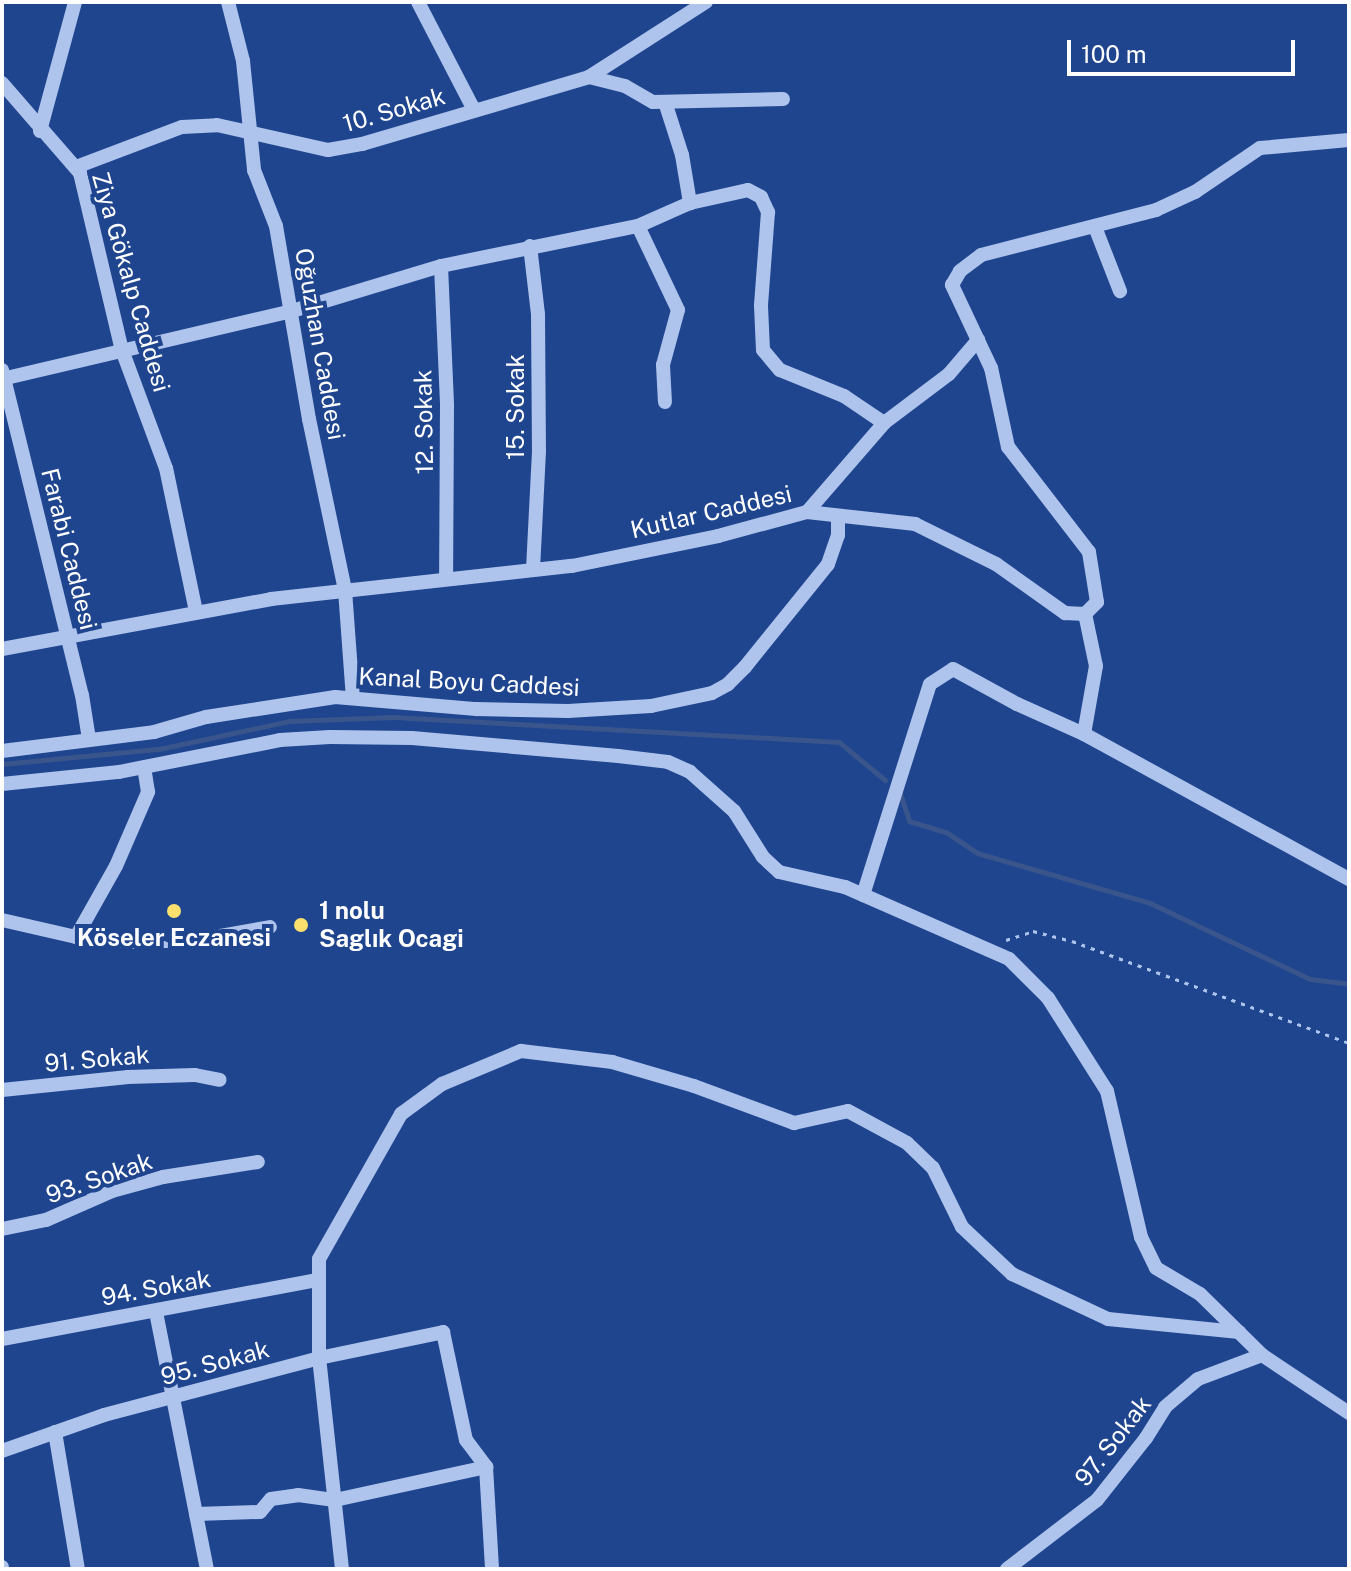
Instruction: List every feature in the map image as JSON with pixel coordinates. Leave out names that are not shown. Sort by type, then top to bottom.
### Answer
[{"type":"street","points":[[40,131],[75,2]]},
{"type":"street","name":"Oğuzhan Caddesi","points":[[228,2],[243,61],[254,170],[276,226],[309,419],[345,590],[353,698]]},
{"type":"street","points":[[418,2],[474,110]]},
{"type":"street","name":"10. Sokak","points":[[76,167],[182,127],[217,125],[328,150],[387,138],[589,77],[706,2]]},
{"type":"street","points":[[589,77],[625,86],[653,102],[783,99]]},
{"type":"street","name":"Ziya Gökalp Caddesi","points":[[2,83],[40,131],[76,167],[122,350],[166,468],[196,611]]},
{"type":"street","points":[[665,102],[682,155],[690,203]]},
{"type":"street","points":[[1084,734],[1096,666],[1085,614],[1097,602],[1089,552],[1008,447],[991,368],[952,285],[960,271],[981,255],[1156,210],[1195,192],[1260,148],[1349,140]]},
{"type":"street","points":[[3,376],[292,311],[441,266],[638,226],[690,203],[748,190],[761,197],[768,212],[761,306],[763,350],[780,370],[844,396],[884,423]]},
{"type":"street","points":[[638,226],[678,310],[663,365],[665,402]]},
{"type":"street","points":[[1095,227],[1120,291]]},
{"type":"street","name":"15. Sokak","points":[[530,246],[538,330],[539,451],[533,569]]},
{"type":"street","name":"12. Sokak","points":[[441,266],[447,405],[446,578]]},
{"type":"street","points":[[807,512],[884,423],[949,374],[978,340]]},
{"type":"street","name":"Farabi Caddesi","points":[[3,376],[68,639],[89,739]]},
{"type":"street","name":"Kanal Boyu Caddesi","points":[[2,751],[154,732],[263,707],[353,698],[476,709],[568,711],[651,706],[712,693],[728,684],[745,667],[828,564],[838,535],[827,490]]},
{"type":"street","name":"Kutlar Caddesi","points":[[2,649],[68,639],[196,611],[345,590],[572,566],[689,542],[807,512],[915,524],[996,564],[1065,613],[1085,614]]},
{"type":"street","points":[[863,895],[930,684],[953,669],[1017,704],[1084,734],[1349,879]]},
{"type":"street","points":[[2,784],[144,767],[280,740],[412,738],[668,762],[712,787],[734,811],[763,857],[779,872],[863,895],[1009,959],[1048,998],[1107,1091],[1141,1237],[1156,1268],[1200,1294],[1262,1355],[1349,1413]]},
{"type":"street","points":[[76,937],[116,866],[148,792],[144,767]]},
{"type":"street","points":[[2,920],[76,937],[135,942],[198,940],[270,927]]},
{"type":"street","points":[[342,1569],[319,1358],[319,1259],[401,1114],[442,1084],[521,1051],[612,1062],[694,1086],[794,1123],[848,1111],[907,1143],[933,1168],[962,1227],[1012,1274],[1108,1319],[1239,1332]]},
{"type":"street","name":"91. Sokak","points":[[2,1090],[128,1077],[195,1075],[220,1080]]},
{"type":"street","name":"93. Sokak","points":[[2,1229],[46,1220],[112,1191],[163,1177],[258,1162]]},
{"type":"street","name":"94. Sokak","points":[[2,1339],[317,1280]]},
{"type":"street","points":[[156,1312],[207,1569]]},
{"type":"street","name":"95. Sokak","points":[[2,1451],[173,1397],[319,1358],[443,1332],[466,1440],[486,1467]]},
{"type":"street","name":"97. Sokak","points":[[1007,1569],[1097,1500],[1146,1438],[1165,1407],[1198,1379],[1262,1355]]},
{"type":"street","points":[[55,1432],[78,1569]]},
{"type":"street","points":[[196,1514],[260,1512],[271,1499],[298,1495],[335,1500],[486,1467],[492,1569]]},
{"type":"path","points":[[1001,942],[1033,931],[1072,941],[1349,1043]]},
{"type":"waterway","points":[[2,764],[159,749],[290,721],[393,717],[839,742],[885,780]]},
{"type":"waterway","points":[[900,793],[909,821],[946,832],[977,853],[1150,903],[1310,979],[1349,984]]},
{"type":"place","name":"Köseler Eczanesi","points":[[174,911]]},
{"type":"place","name":"1 nolu Saglık Ocagi","points":[[301,925]]}]
